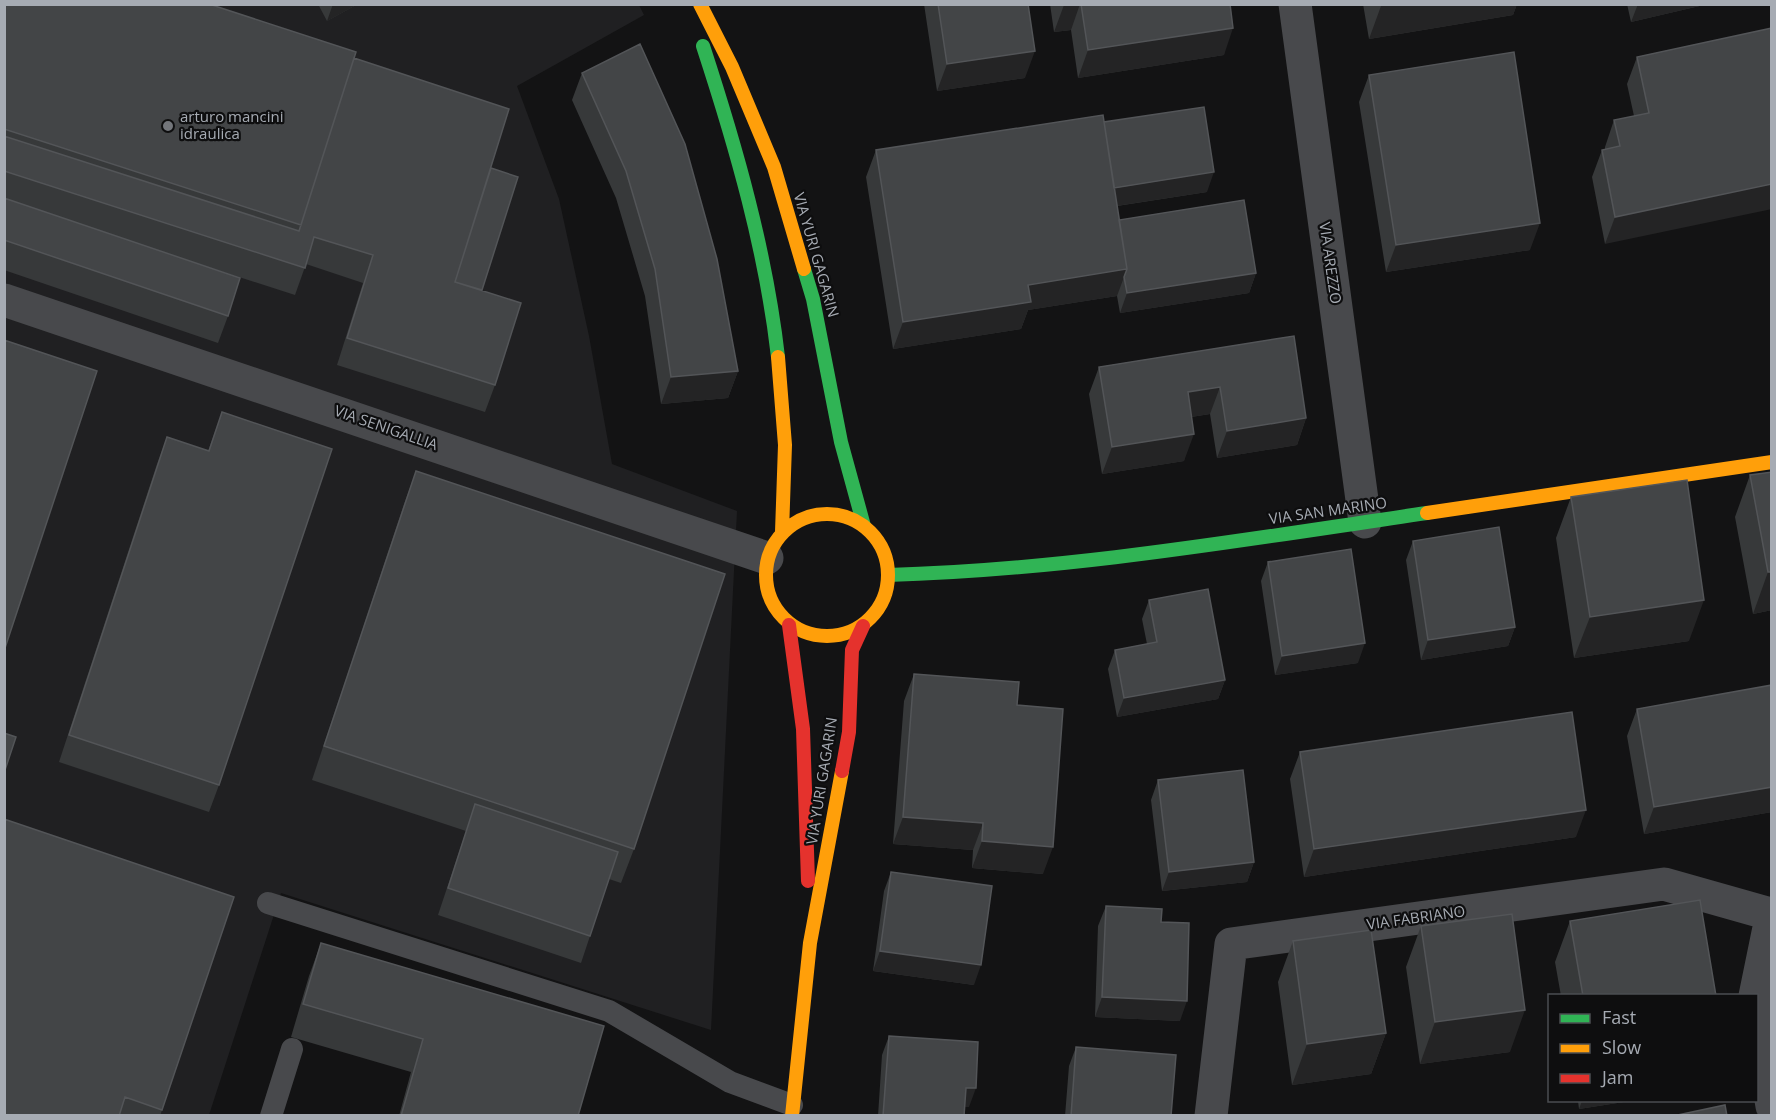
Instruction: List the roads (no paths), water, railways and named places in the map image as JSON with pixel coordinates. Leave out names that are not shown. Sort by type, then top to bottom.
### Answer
[{"type":"main road","name":"VIA YURI GAGARIN","points":[[689,4],[741,176],[771,307],[785,446],[775,545],[765,583],[773,606],[789,625],[807,634],[826,638],[846,634],[862,626],[877,612],[885,595],[888,575],[881,548],[864,526],[842,442],[813,299],[774,167],[732,67],[700,4]]},
{"type":"main road","name":"VIA SAN MARINO","points":[[888,575],[967,573],[1138,555],[1772,462]]},
{"type":"main road","points":[[775,545],[797,521],[813,515],[831,514],[848,518],[864,526]]},
{"type":"main road","name":"VIA YURI GAGARIN","points":[[789,625],[802,729],[810,943]]},
{"type":"main road","name":"VIA YURI GAGARIN","points":[[791,1112],[810,943],[849,732],[852,650],[862,626]]},
{"type":"street","name":"VIA AREZZO","points":[[1295,4],[1365,522]]},
{"type":"street","name":"VIA SENIGALLIA","points":[[4,300],[775,545]]},
{"type":"street","name":"VIA FABRIANO","points":[[1211,1116],[1231,944],[1664,884],[1771,915]]},
{"type":"street","points":[[1755,994],[1771,915]]},
{"type":"street","points":[[1758,1020],[1772,1106]]},
{"type":"lane","points":[[268,903],[609,1011],[730,1082],[791,1112]]},
{"type":"lane","points":[[271,1116],[292,1049]]},
{"type":"place","name":"arturo mancini idraulica","points":[[168,126]]}]
